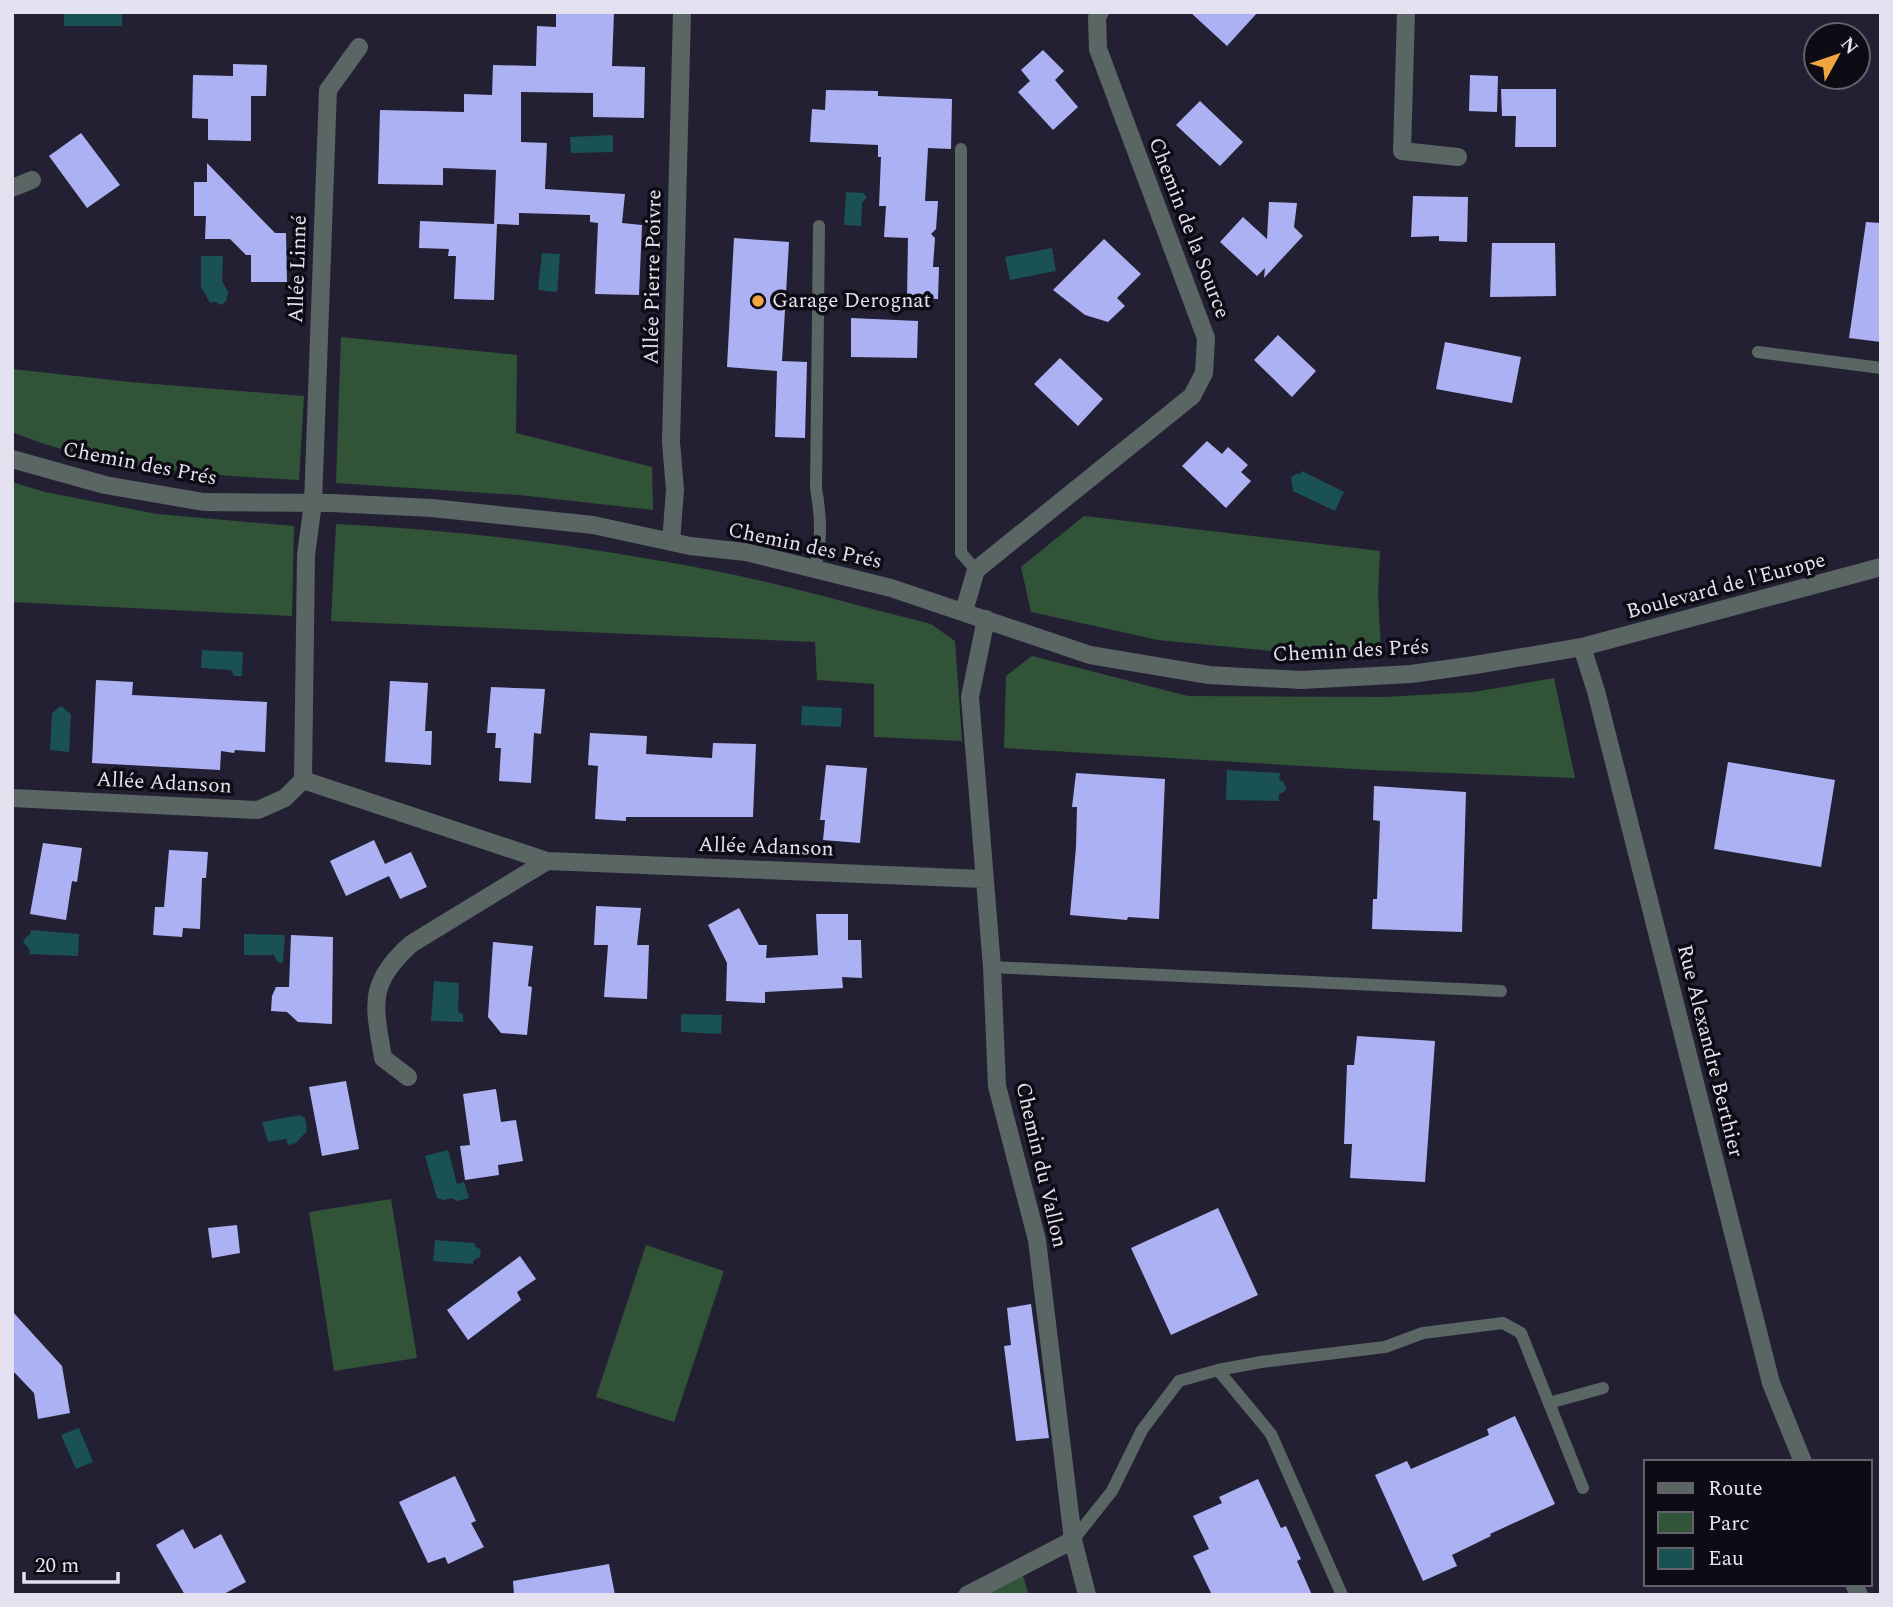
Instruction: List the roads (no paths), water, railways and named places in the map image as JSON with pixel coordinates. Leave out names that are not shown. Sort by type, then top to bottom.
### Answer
[{"type":"street","name":"Allée Pierre Poivre","points":[[671,542],[675,490],[671,442],[682,12]]},
{"type":"street","name":"Chemin de la Source","points":[[976,570],[1192,396],[1204,373],[1206,338],[1098,49],[1097,17],[1100,12]]},
{"type":"street","points":[[1406,12],[1402,151],[1458,158]]},
{"type":"street","name":"Allée Linné","points":[[313,503],[328,90],[359,47]]},
{"type":"street","points":[[12,188],[32,180]]},
{"type":"street","name":"Chemin des Prés","points":[[12,459],[105,485],[204,502],[432,508],[593,525],[671,542],[746,552],[891,588],[1090,655],[1209,675],[1301,680],[1411,674],[1582,647]]},
{"type":"street","points":[[303,780],[306,555],[313,503]]},
{"type":"street","name":"Boulevard de l'Europe","points":[[1582,647],[1881,567]]},
{"type":"street","points":[[964,611],[976,570]]},
{"type":"street","name":"Chemin du Vallon","points":[[986,619],[970,697],[992,967],[998,1086],[1037,1240],[1073,1539],[1087,1595]]},
{"type":"street","name":"Rue Alexandre Berthier","points":[[1582,647],[1600,704],[1771,1384],[1802,1460]]},
{"type":"street","name":"Allée Adanson","points":[[12,798],[258,810],[285,798],[303,780],[547,861],[983,879]]},
{"type":"street","points":[[408,1077],[383,1058],[377,1018],[377,988],[392,962],[411,944],[547,861]]},
{"type":"street","points":[[967,1595],[1073,1539]]},
{"type":"lane","points":[[961,149],[961,553],[976,570]]},
{"type":"lane","points":[[814,568],[820,548],[821,522],[816,488],[819,226]]},
{"type":"lane","points":[[1758,352],[1881,368]]},
{"type":"lane","points":[[992,967],[1501,991]]},
{"type":"lane","points":[[1073,1539],[1112,1491],[1142,1430],[1180,1381],[1261,1362],[1385,1347],[1423,1333],[1503,1323],[1521,1333],[1583,1488]]},
{"type":"lane","points":[[1218,1370],[1271,1434],[1342,1595]]},
{"type":"lane","points":[[1549,1403],[1603,1388]]},
{"type":"water","points":[[64,12],[122,12],[122,26],[64,26]]},
{"type":"water","points":[[613,135],[613,152],[571,153],[570,137]]},
{"type":"water","points":[[846,192],[863,193],[867,197],[862,203],[861,226],[844,225]]},
{"type":"water","points":[[1052,248],[1056,271],[1010,280],[1005,257]]},
{"type":"water","points":[[542,253],[560,254],[557,292],[538,290]]},
{"type":"water","points":[[201,256],[223,256],[222,281],[228,292],[222,305],[210,303],[201,287]]},
{"type":"water","points":[[1302,471],[1344,492],[1335,511],[1293,491],[1291,477]]},
{"type":"water","points":[[202,650],[243,652],[242,676],[234,676],[231,670],[201,668]]},
{"type":"water","points":[[61,706],[71,714],[69,752],[50,750],[52,713]]},
{"type":"water","points":[[802,706],[842,708],[841,727],[801,725]]},
{"type":"water","points":[[1227,770],[1280,773],[1279,780],[1283,781],[1285,791],[1279,794],[1279,801],[1226,800]]},
{"type":"water","points":[[31,930],[79,934],[78,956],[29,954],[30,950],[23,942]]},
{"type":"water","points":[[244,934],[285,935],[283,963],[277,962],[274,955],[244,955]]},
{"type":"water","points":[[434,981],[459,983],[458,1012],[463,1014],[463,1022],[431,1021]]},
{"type":"water","points":[[681,1014],[722,1015],[721,1034],[681,1032]]},
{"type":"water","points":[[300,1115],[305,1118],[307,1131],[296,1143],[288,1145],[286,1139],[268,1142],[262,1122]]},
{"type":"water","points":[[448,1150],[457,1184],[464,1182],[469,1198],[457,1201],[452,1198],[437,1198],[425,1156]]},
{"type":"water","points":[[435,1240],[475,1243],[481,1250],[480,1257],[474,1260],[473,1264],[433,1261]]},
{"type":"water","points":[[79,1428],[93,1462],[76,1469],[61,1435]]},
{"type":"place","name":"Garage Derognat","points":[[758,301]]}]
